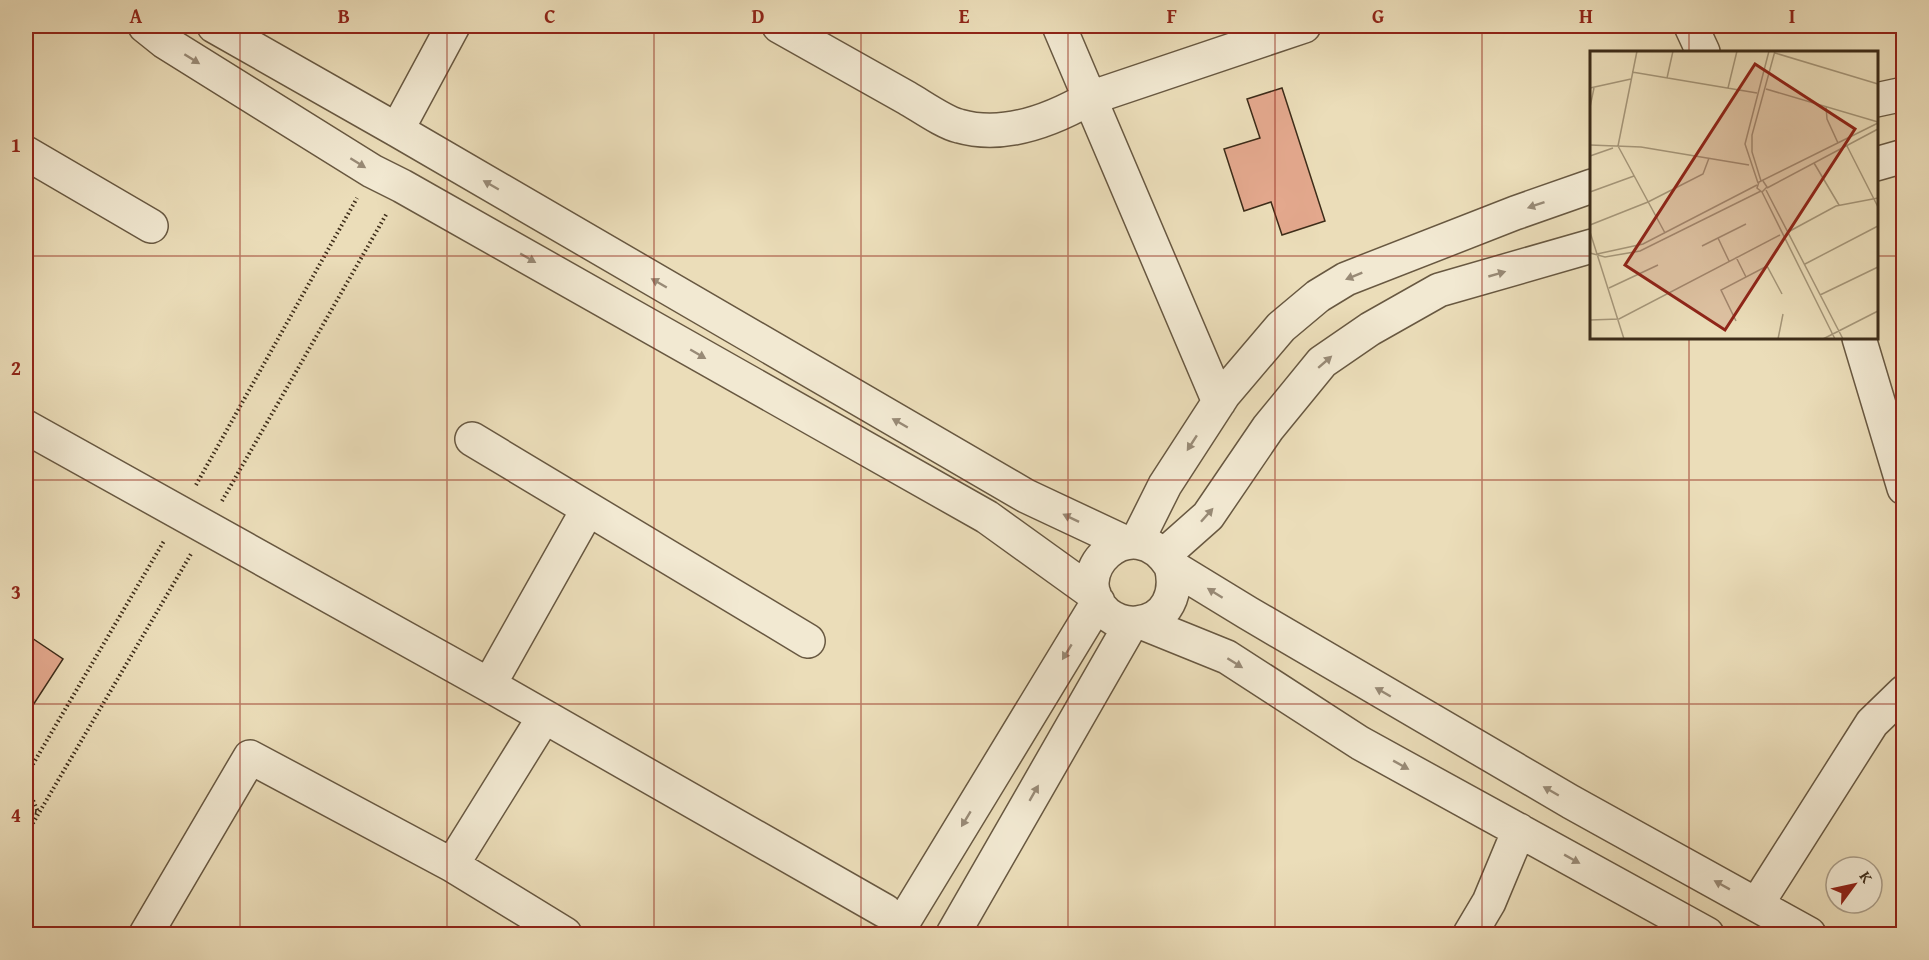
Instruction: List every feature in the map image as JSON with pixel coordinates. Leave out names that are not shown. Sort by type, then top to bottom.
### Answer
[{"type":"street","points":[[145,26],[165,42],[372,171],[987,517],[1096,598]]},
{"type":"street","points":[[214,26],[1026,496],[1149,551],[1258,619],[1571,802],[1809,934]]},
{"type":"street","points":[[397,130],[453,26]]},
{"type":"street","points":[[779,26],[958,126],[977,129],[1016,127],[1042,121],[1090,98],[1304,26]]},
{"type":"street","points":[[1059,26],[1219,402]]},
{"type":"street","points":[[1692,26],[1703,51]]},
{"type":"street","points":[[1878,100],[1904,94]]},
{"type":"street","points":[[26,153],[151,226]]},
{"type":"street","points":[[1878,163],[1904,156]]},
{"type":"street","points":[[1149,551],[1166,485],[1219,402],[1281,327],[1318,296],[1346,279],[1515,213],[1590,187]]},
{"type":"street","points":[[1590,247],[1439,290],[1370,329],[1322,362],[1268,428],[1208,516],[1149,551],[1112,548],[1102,556],[1095,568],[1092,581],[1102,610],[1111,617],[1121,622],[1137,623],[1227,657],[1360,743],[1707,934]]},
{"type":"street","points":[[1859,339],[1904,488]]},
{"type":"street","points":[[26,427],[489,685],[891,923],[1096,598]]},
{"type":"street","points":[[472,439],[808,641]]},
{"type":"street","points":[[489,685],[588,509]]},
{"type":"street","points":[[953,934],[1137,623],[1154,618],[1170,601],[1174,589],[1174,577],[1149,551]]},
{"type":"street","points":[[1757,904],[1872,723],[1904,692]]},
{"type":"street","points":[[452,866],[544,717]]},
{"type":"street","points":[[146,934],[250,757],[452,866],[565,934]]},
{"type":"street","points":[[1470,934],[1489,902],[1519,830]]},
{"type":"path","points":[[26,776],[180,513],[372,171]]},
{"type":"path","points":[[26,784],[38,813],[26,811]]},
{"type":"building","points":[[1282,88],[1325,221],[1282,235],[1271,202],[1244,211],[1224,149],[1260,138],[1247,99]]},
{"type":"building","points":[[26,634],[63,659],[26,716]]}]
